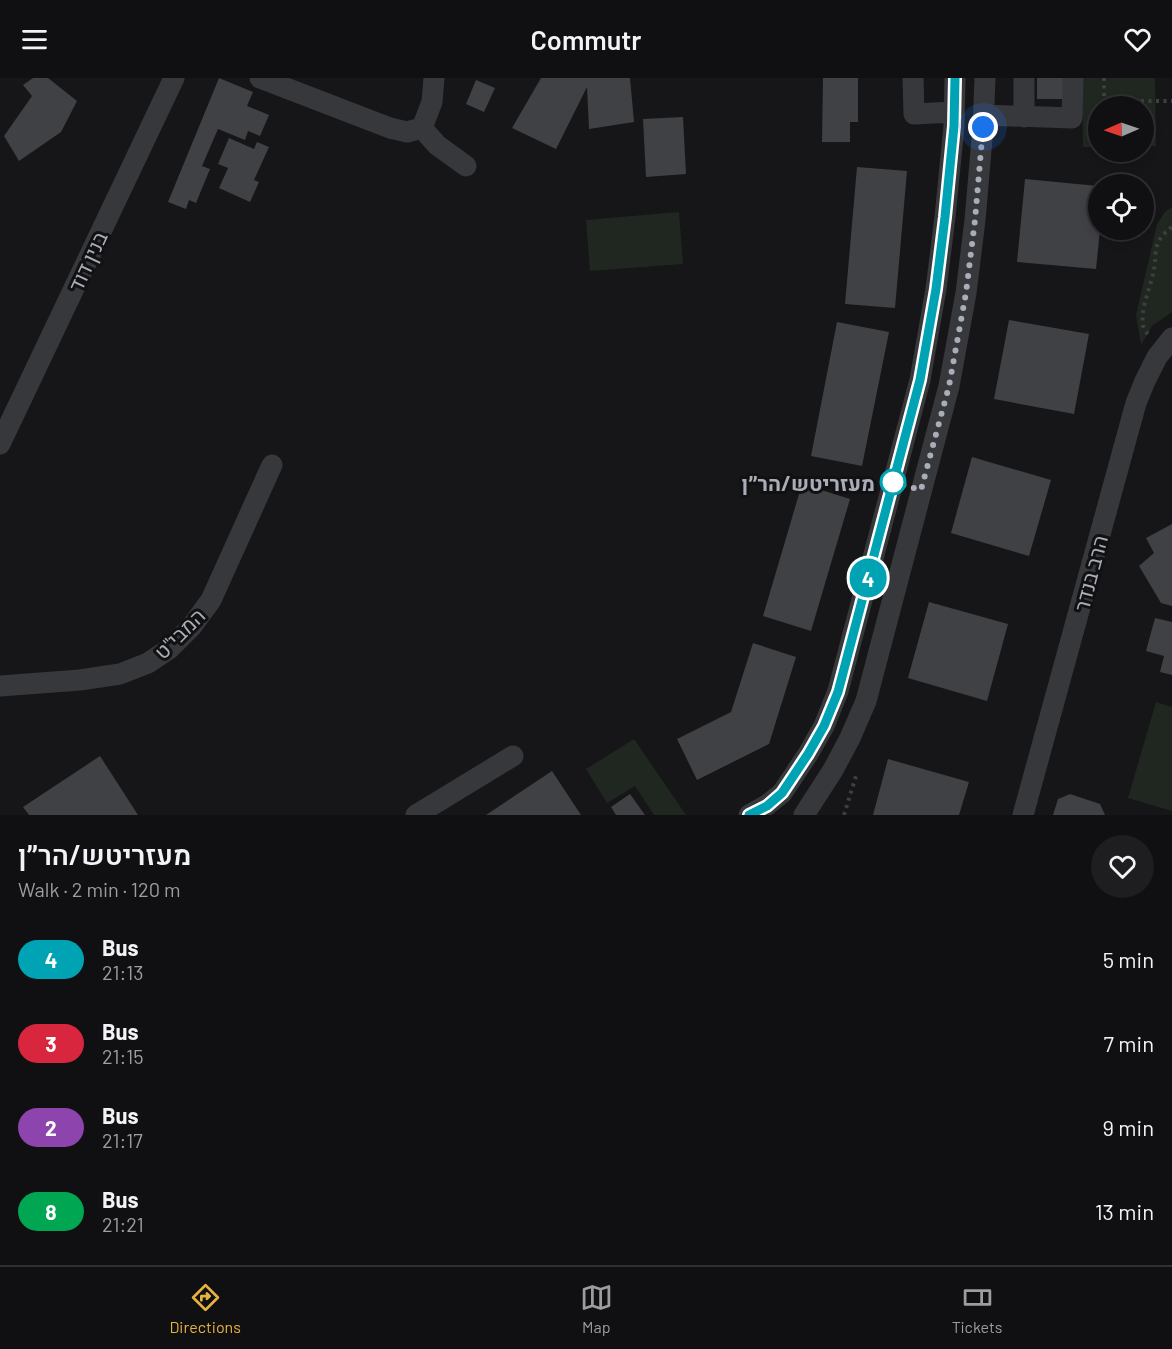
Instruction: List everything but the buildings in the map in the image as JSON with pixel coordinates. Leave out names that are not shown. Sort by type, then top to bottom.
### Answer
[{"type":"street","name":"בנין דוד","points":[[0,444],[174,78]]},
{"type":"street","points":[[260,78],[390,128],[407,132],[422,128]]},
{"type":"street","points":[[422,128],[432,102],[434,78]]},
{"type":"street","points":[[913,78],[914,114],[954,112]]},
{"type":"street","points":[[749,815],[767,806],[782,793],[824,726],[838,692],[920,380],[938,278],[954,112],[955,78]]},
{"type":"street","points":[[804,815],[833,770],[866,701],[949,386],[967,283],[975,220],[985,78]]},
{"type":"street","points":[[1024,78],[1024,117]]},
{"type":"street","points":[[984,115],[1072,118],[1073,78]]},
{"type":"street","points":[[422,128],[437,146],[466,166]]},
{"type":"street","name":"הרב בנדר","points":[[1023,815],[1136,403],[1144,381],[1166,346]]},
{"type":"street","name":"המבי\"ט","points":[[0,686],[80,680],[120,674],[148,663],[169,649],[192,626],[211,600],[272,465]]},
{"type":"street","points":[[416,815],[513,756]]},
{"type":"path","points":[[1104,78],[1104,101],[1172,101]]},
{"type":"path","points":[[1166,346],[1143,328],[1144,309],[1151,285],[1156,250],[1159,241],[1172,227]]},
{"type":"shaded area","points":[[1082,78],[1155,78],[1156,146],[1154,146],[1154,96],[1088,96],[1088,147],[1083,147]]},
{"type":"shaded area","points":[[1172,207],[1172,312],[1152,326],[1141,345],[1136,315],[1157,224],[1165,212]]},
{"type":"shaded area","points":[[679,212],[683,264],[590,271],[586,220]]},
{"type":"shaded area","points":[[1156,702],[1172,707],[1172,811],[1128,798]]},
{"type":"shaded area","points":[[634,739],[686,815],[654,815],[635,786],[607,803],[586,769]]},
{"type":"bus line","name":"4","points":[[749,815],[767,806],[782,793],[824,726],[838,692],[920,380],[936,289],[945,217],[954,126],[955,78]]},
{"type":"place","name":"מעזריטש/הר״ן","points":[[893,482]]},
{"type":"route","points":[[893,482],[921,490],[949,386],[966,293],[983,127]]}]
